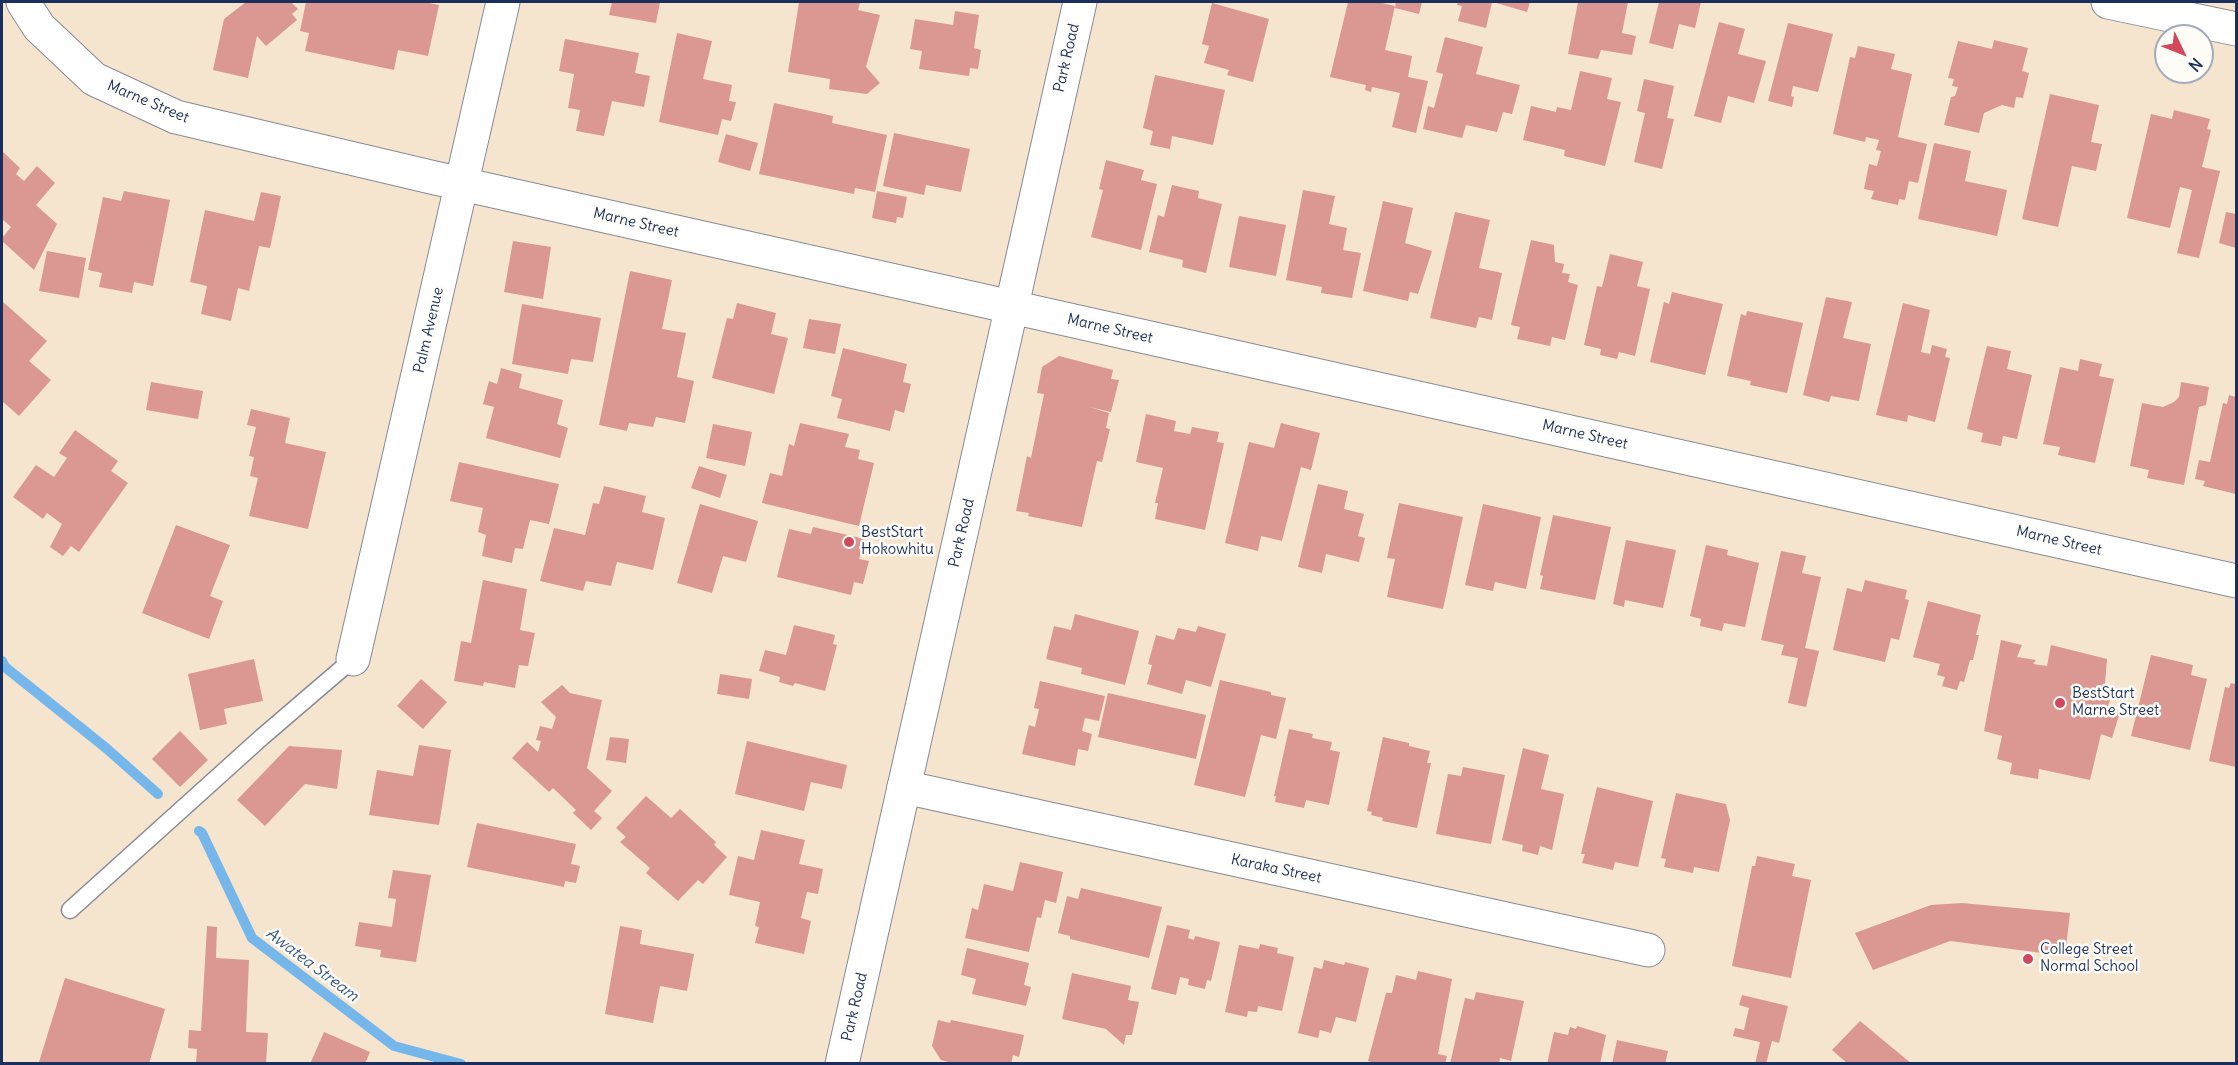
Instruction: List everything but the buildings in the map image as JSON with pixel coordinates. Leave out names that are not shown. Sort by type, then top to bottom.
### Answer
[{"type":"street","name":"Marne Street","points":[[23,2],[39,27],[94,78],[176,117],[462,184],[2236,581]]},
{"type":"street","name":"Palm Avenue","points":[[353,659],[503,2]]},
{"type":"street","name":"Park Road","points":[[842,1064],[1080,2]]},
{"type":"street","points":[[2108,2],[2236,28]]},
{"type":"street","name":"Karaka Street","points":[[904,787],[1648,950]]},
{"type":"lane","points":[[70,910],[353,659]]},
{"type":"waterway","name":"Awatea Stream","points":[[2,661],[5,667],[106,748],[158,794]]},
{"type":"waterway","name":"Awatea Stream","points":[[199,831],[202,833],[252,938],[394,1046],[461,1064]]},
{"type":"place","name":"BestStart Hokowhitu","points":[[849,542]]},
{"type":"place","name":"BestStart Marne Street","points":[[2060,703]]},
{"type":"place","name":"College Street Normal School","points":[[2028,959]]}]
